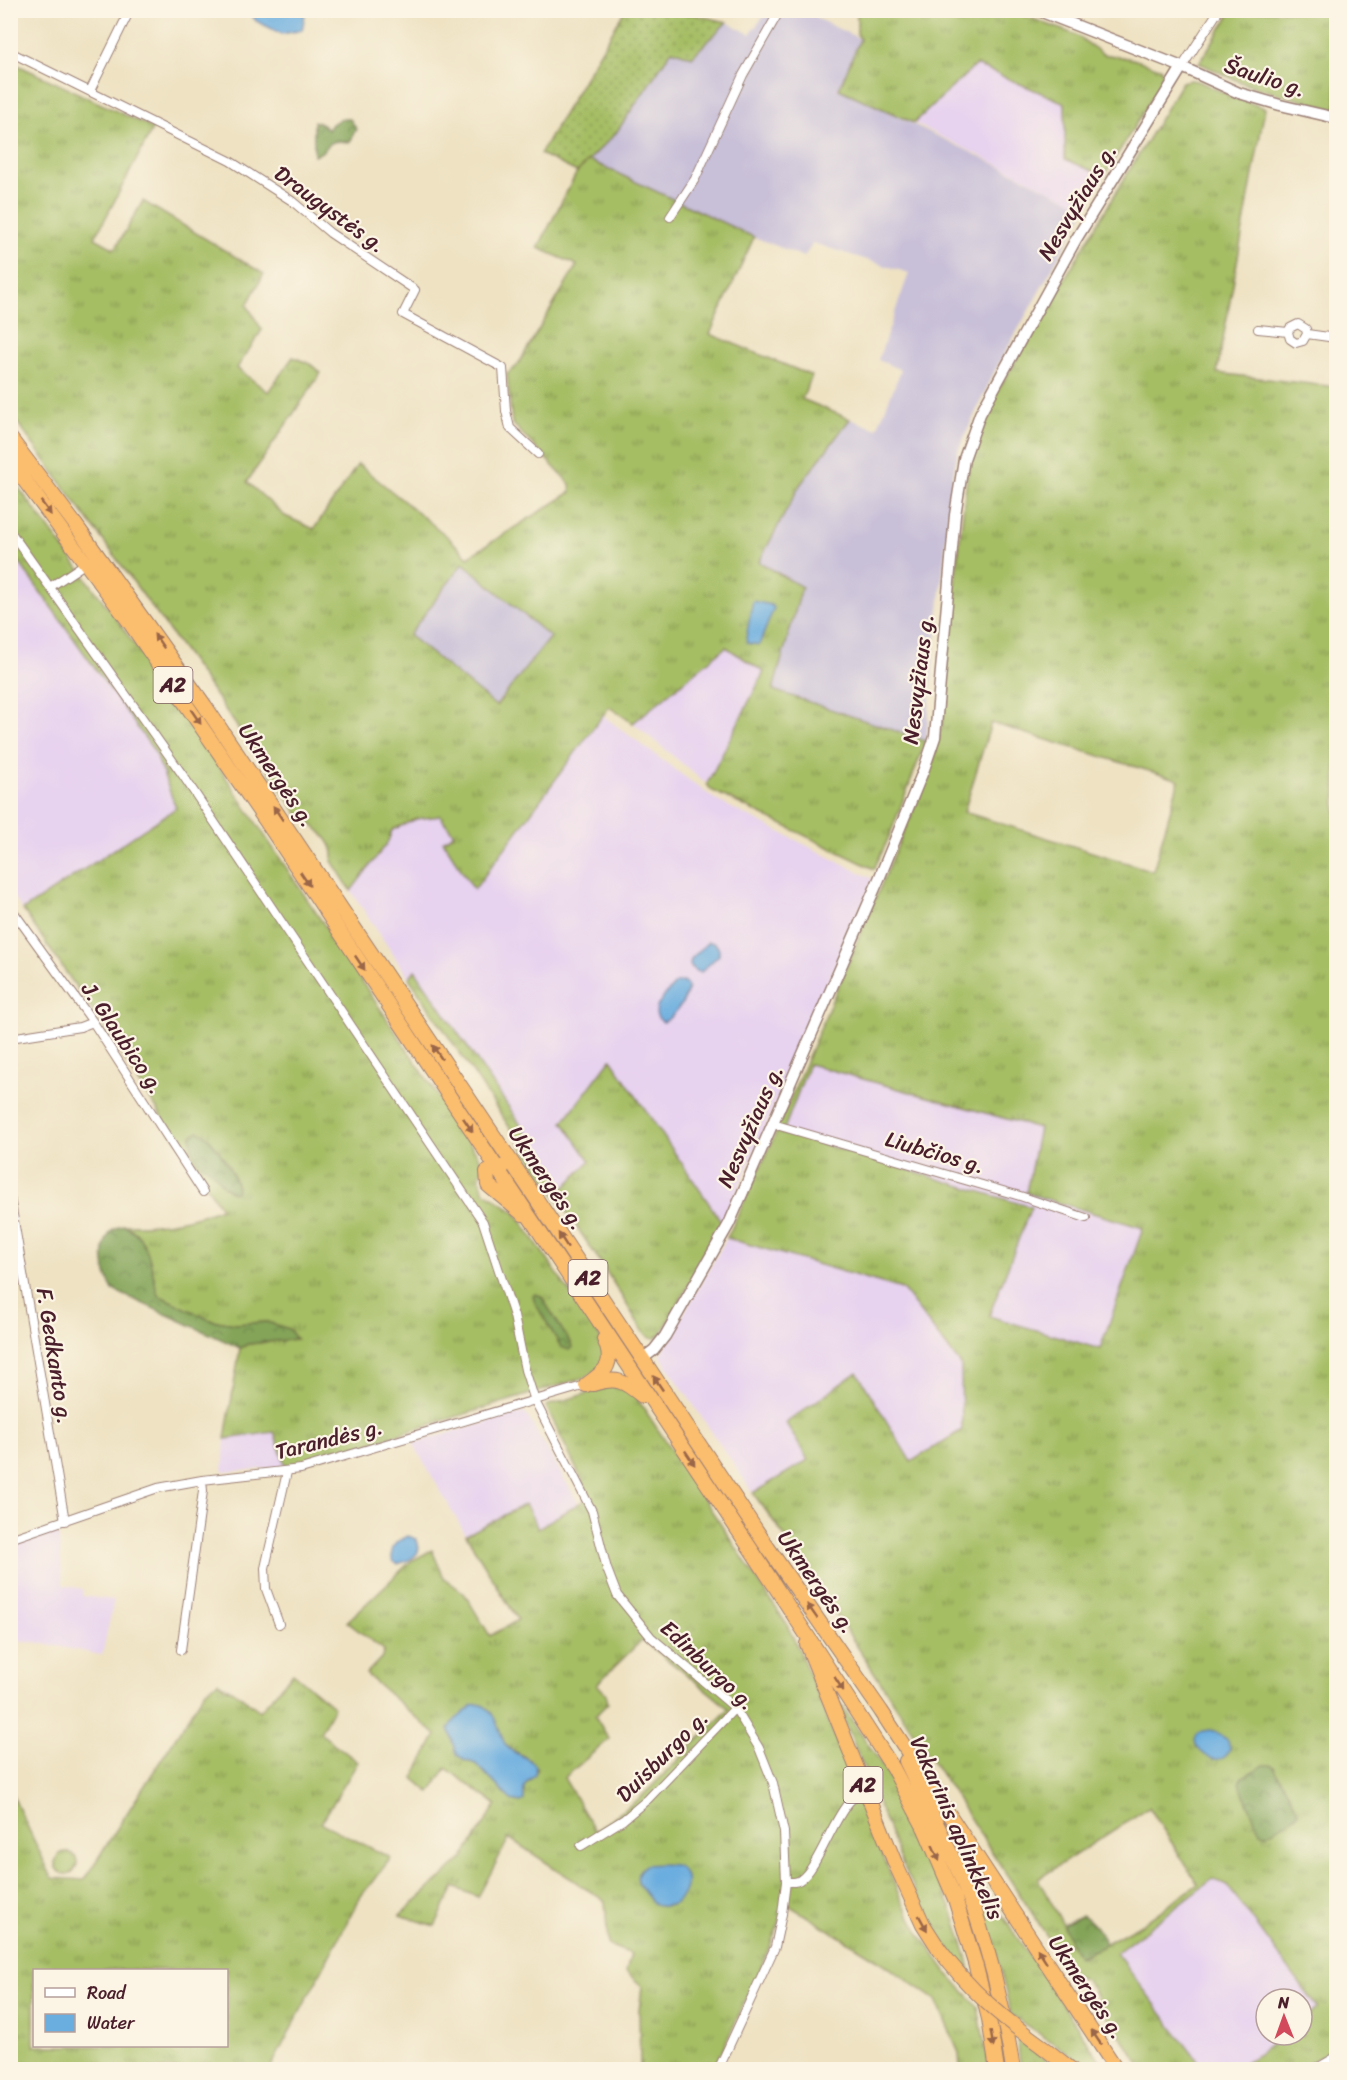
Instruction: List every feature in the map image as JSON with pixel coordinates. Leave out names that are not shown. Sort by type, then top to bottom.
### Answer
[{"type":"highway","name":"Ukmergės g.","points":[[10,438],[75,524],[205,706],[764,1542],[881,1711],[1117,2070]]},
{"type":"highway","name":"Ukmergės g.","points":[[10,461],[86,562],[253,801],[496,1167],[487,1172],[488,1185],[532,1221],[796,1617]]},
{"type":"highway","points":[[496,1167],[504,1167],[535,1197]]},
{"type":"highway","points":[[586,1385],[605,1371],[610,1359],[609,1351],[592,1312]]},
{"type":"highway","points":[[586,1385],[607,1380],[621,1380],[658,1410]]},
{"type":"highway","name":"Vakarinis aplinkkelis","points":[[796,1617],[893,1768],[938,1856],[955,1899],[975,1963],[989,2019],[997,2070]]},
{"type":"highway","name":"A2","points":[[796,1617],[909,1895],[939,1949],[987,2005],[1072,2070]]},
{"type":"highway","name":"Vakarinis aplinkkelis","points":[[881,1711],[946,1843],[975,1912],[998,1992],[1013,2070]]},
{"type":"street","points":[[90,91],[130,10]]},
{"type":"street","points":[[670,217],[694,179],[743,75],[780,10]]},
{"type":"street","name":"Šaulio g.","points":[[1037,10],[1239,93],[1336,118]]},
{"type":"street","points":[[1182,68],[1219,10]]},
{"type":"street","name":"Draugystės g.","points":[[10,52],[230,161],[292,201],[330,233],[415,290],[403,314],[503,368],[506,411],[510,428],[538,454]]},
{"type":"street","name":"Nesvyžiaus g.","points":[[642,1359],[654,1350],[665,1336],[729,1224],[879,879],[924,769],[935,737],[955,514],[964,459],[980,414],[1075,241],[1182,68]]},
{"type":"street","points":[[1288,332],[1290,328],[1298,324],[1306,329],[1307,334]]},
{"type":"street","points":[[1258,329],[1288,332]]},
{"type":"street","points":[[1288,332],[1290,339],[1296,343],[1303,340],[1307,334]]},
{"type":"street","points":[[1307,334],[1336,338]]},
{"type":"street","name":"Edinburgo g.","points":[[10,531],[188,784],[483,1222],[514,1316],[525,1370],[535,1401],[592,1510],[607,1569],[617,1594],[651,1637],[735,1708],[759,1748],[773,1783],[784,1832],[786,1882],[782,1914],[775,1947],[718,2070]]},
{"type":"street","points":[[50,587],[86,562]]},
{"type":"street","name":"J. Glaubico g.","points":[[10,908],[93,1022],[203,1192]]},
{"type":"street","points":[[10,1038],[80,1027],[93,1022]]},
{"type":"street","name":"Liubčios g.","points":[[773,1124],[1020,1196],[1086,1218]]},
{"type":"street","name":"F. Gedkanto g.","points":[[10,1197],[65,1521]]},
{"type":"street","name":"Tarandės g.","points":[[10,1539],[140,1493],[202,1480],[287,1472],[586,1385]]},
{"type":"street","points":[[279,1624],[266,1589],[265,1568],[287,1472]]},
{"type":"street","points":[[181,1650],[203,1491],[202,1480]]},
{"type":"street","name":"Duisburgo g.","points":[[581,1846],[623,1820],[648,1799],[735,1708]]},
{"type":"street","points":[[786,1882],[795,1882],[805,1876],[832,1826],[851,1800],[866,1792]]},
{"type":"street","points":[[1314,2070],[1336,2057]]},
{"type":"shaded area","points":[[768,11],[819,11],[816,18],[860,39],[840,89],[1086,208],[993,374],[958,451],[952,478],[926,741],[773,690],[802,587],[759,562],[800,485],[850,419],[877,429],[901,370],[878,360],[909,273],[813,243],[804,257],[754,237],[589,160],[616,133],[672,49],[692,56],[727,22],[750,34]]},
{"type":"shaded area","points":[[976,64],[1065,103],[1065,159],[1104,176],[1086,208],[914,123]]},
{"type":"shaded area","points":[[10,551],[155,752],[176,809],[23,910],[10,893]]},
{"type":"shaded area","points":[[463,563],[550,637],[495,706],[409,635]]},
{"type":"shaded area","points":[[726,646],[764,672],[707,784],[633,723]]},
{"type":"shaded area","points":[[602,715],[716,800],[873,879],[723,1224],[610,1059],[590,1161],[564,1188],[415,971],[409,978],[351,891],[388,842],[392,830],[416,819],[440,816],[454,834],[443,841],[474,890]]},
{"type":"shaded area","points":[[810,1063],[1039,1128],[1027,1193],[1143,1228],[1101,1349],[988,1316],[1030,1207],[783,1132]]},
{"type":"shaded area","points":[[727,1238],[902,1289],[961,1366],[962,1430],[910,1462],[857,1373],[786,1423],[808,1460],[753,1493],[661,1355]]},
{"type":"shaded area","points":[[525,1412],[579,1504],[538,1528],[525,1504],[466,1535],[413,1443]]},
{"type":"shaded area","points":[[274,1432],[286,1467],[223,1472],[225,1439]]},
{"type":"shaded area","points":[[58,1529],[63,1585],[83,1589],[82,1596],[114,1600],[102,1655],[41,1643],[11,1641],[11,1545]]},
{"type":"shaded area","points":[[1213,1879],[1227,1885],[1303,1987],[1254,1987],[1254,2047],[1267,2047],[1238,2069],[1204,2069],[1116,1953]]},
{"type":"shaded area","points":[[1314,2002],[1319,2009],[1314,2013]]},
{"type":"green space","points":[[625,10],[678,11],[727,22],[692,57],[672,50],[616,133],[577,172],[540,154]]},
{"type":"green space","points":[[857,11],[1012,11],[1076,35],[1103,54],[1133,59],[1160,68],[1165,77],[1104,176],[1065,159],[1065,103],[976,65],[914,123],[839,89],[860,39],[857,34]]},
{"type":"green space","points":[[1232,11],[1336,11],[1336,110],[1247,85],[1199,63]]},
{"type":"green space","points":[[11,62],[153,128],[95,238],[115,249],[143,201],[264,274],[247,305],[262,330],[237,368],[268,392],[293,357],[310,364],[321,373],[247,482],[285,516],[314,529],[358,464],[448,537],[468,557],[571,492],[570,484],[512,423],[507,374],[517,366],[577,265],[538,248],[577,172],[589,160],[754,237],[710,334],[812,376],[802,399],[850,419],[800,485],[759,562],[802,587],[773,690],[926,741],[889,837],[874,869],[711,790],[707,784],[764,672],[726,647],[633,723],[609,707],[474,890],[443,841],[454,834],[440,816],[416,819],[392,830],[388,842],[351,891],[332,861],[332,847],[328,841],[299,815],[194,665],[11,414]],"holes":[[[463,563],[550,637],[496,706],[409,635]]]},
{"type":"green space","points":[[1198,81],[1265,108],[1217,373],[1336,387],[1336,2048],[1298,2069],[1238,2069],[1267,2047],[1314,2047],[1314,2011],[1318,2008],[1314,2003],[1314,1987],[1302,1987],[1227,1885],[1213,1879],[1116,1953],[1204,2069],[1143,2069],[1101,2007],[1092,1987],[1086,1980],[1070,1971],[788,1541],[753,1493],[808,1460],[786,1423],[857,1372],[911,1462],[962,1430],[961,1365],[902,1289],[727,1238],[768,1151],[933,763],[943,719],[950,626],[967,477],[988,407],[1182,82]],"holes":[[[991,723],[1179,780],[1153,871],[964,812]],[[809,1064],[1039,1128],[1026,1193],[1143,1228],[1100,1349],[989,1316],[1031,1207],[783,1132]],[[1149,1807],[1198,1884],[1145,1922],[1081,1957],[1038,1879]]]},
{"type":"green space","points":[[340,119],[350,119],[357,130],[352,139],[349,142],[331,143],[314,156],[314,121],[324,125],[328,130]]},
{"type":"green space","points":[[10,476],[118,621],[209,752],[485,1166],[479,1179],[484,1191],[516,1213],[606,1346],[602,1366],[586,1377],[286,1467],[274,1432],[225,1439],[240,1348],[248,1344],[296,1339],[267,1322],[235,1324],[210,1320],[157,1295],[144,1245],[132,1230],[123,1225],[174,1222],[221,1208],[101,1023],[23,910],[176,808],[155,752],[11,551]]},
{"type":"green space","points":[[415,970],[564,1188],[590,1161],[563,1122],[611,1059],[723,1224],[661,1334],[656,1338],[650,1338],[643,1331],[603,1266],[409,978]]},
{"type":"green space","points":[[198,1131],[210,1140],[222,1156],[236,1183],[235,1193],[228,1190],[211,1171],[197,1161],[191,1136]]},
{"type":"green space","points":[[123,1225],[132,1230],[145,1245],[158,1295],[210,1320],[235,1324],[267,1322],[289,1329],[296,1339],[248,1344],[240,1348],[113,1290],[105,1269],[105,1246],[112,1231]]},
{"type":"green space","points":[[535,1294],[541,1296],[571,1344],[572,1347],[569,1350],[561,1347],[535,1303],[533,1296]]},
{"type":"green space","points":[[614,1385],[633,1392],[786,1623],[800,1652],[899,1895],[920,1934],[948,1974],[978,2007],[989,2069],[960,2069],[959,2053],[936,2000],[881,1962],[787,1904],[760,1970],[713,2070],[640,2069],[639,2011],[642,1986],[626,1972],[631,1954],[608,1945],[605,1901],[509,1838],[478,1897],[454,1887],[435,1926],[400,1915],[463,1858],[496,1805],[446,1768],[430,1793],[413,1778],[436,1735],[366,1674],[382,1657],[384,1650],[347,1622],[411,1561],[432,1550],[444,1578],[464,1593],[490,1636],[518,1620],[466,1535],[525,1504],[538,1528],[590,1497],[546,1406]],"holes":[[[642,1640],[729,1709],[641,1797],[595,1831],[564,1778],[609,1739],[595,1716],[608,1703],[606,1694],[597,1684]],[[505,1744],[531,1761],[537,1769],[525,1785],[524,1797],[507,1796],[476,1764],[464,1760]]]},
{"type":"green space","points":[[293,1673],[334,1707],[320,1733],[358,1762],[321,1823],[391,1858],[361,1896],[270,2069],[11,2069],[11,1792],[52,1878],[84,1880],[206,1690],[218,1682],[260,1711]]},
{"type":"green space","points":[[834,1694],[885,1769],[917,1827],[952,1910],[967,1956],[971,1977],[945,1945],[925,1911],[902,1863]]},
{"type":"green space","points":[[1264,1765],[1274,1767],[1298,1813],[1295,1818],[1265,1835],[1260,1832],[1239,1783],[1241,1778]]},
{"type":"green space","points":[[66,1852],[74,1855],[77,1863],[74,1871],[66,1874],[58,1871],[55,1863],[58,1855]]},
{"type":"green space","points":[[962,1856],[1106,2069],[1089,2069],[1011,2015],[997,1955]]},
{"type":"green space","points":[[1082,1915],[1096,1928],[1106,1945],[1078,1957],[1064,1924]]},
{"type":"green space","points":[[1017,2040],[1058,2068],[1060,2069],[1021,2069]]},
{"type":"water","points":[[249,11],[295,11],[305,15],[302,30],[282,34],[256,21]]},
{"type":"water","points":[[753,601],[771,605],[774,608],[759,645],[747,643],[746,638]]},
{"type":"water","points":[[708,942],[715,943],[719,949],[719,955],[701,972],[695,971],[690,965],[691,959]]},
{"type":"water","points":[[682,982],[688,989],[685,998],[675,1013],[663,1022],[656,1013],[659,1003],[676,983]]},
{"type":"water","points":[[408,1536],[416,1539],[419,1549],[411,1559],[397,1564],[392,1560],[392,1548]]},
{"type":"water","points":[[477,1704],[483,1705],[492,1714],[508,1748],[529,1759],[536,1766],[535,1775],[525,1786],[524,1800],[521,1802],[511,1800],[476,1764],[464,1760],[457,1754],[449,1729],[454,1721]]},
{"type":"water","points":[[1209,1730],[1228,1740],[1230,1749],[1225,1757],[1217,1759],[1209,1757],[1197,1746],[1195,1739],[1199,1733]]},
{"type":"water","points":[[646,1865],[676,1865],[684,1872],[686,1886],[680,1899],[665,1906],[655,1905],[638,1880],[640,1869]]}]
